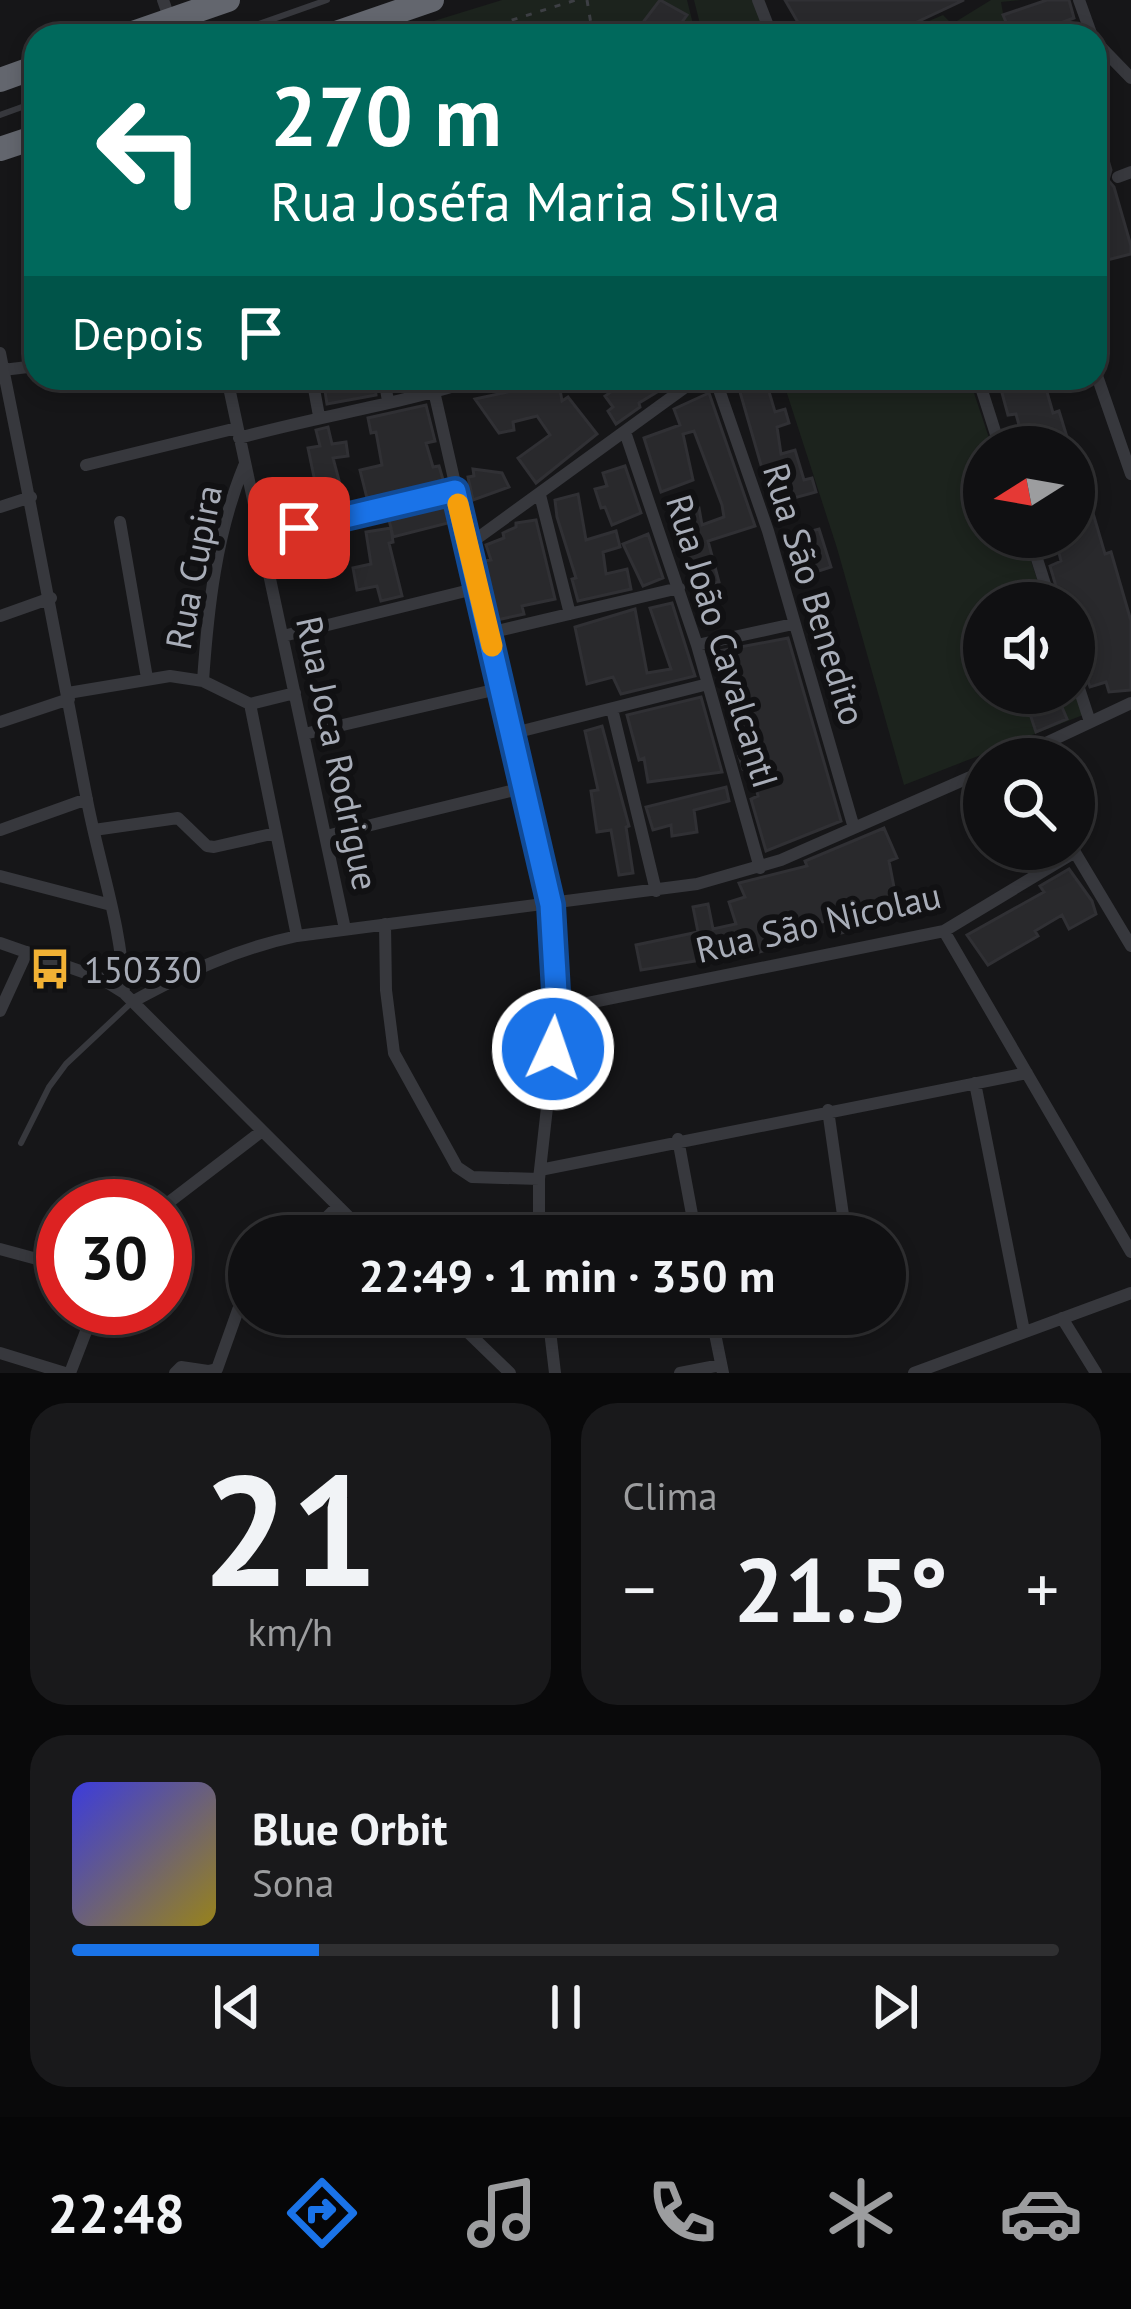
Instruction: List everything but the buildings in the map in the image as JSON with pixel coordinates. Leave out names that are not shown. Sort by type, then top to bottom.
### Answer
[{"type":"highway","points":[[167,10],[228,0]]},
{"type":"highway","points":[[367,24],[432,0]]},
{"type":"street","points":[[1107,53],[1131,78]]},
{"type":"street","points":[[0,352],[4,395],[31,497],[86,800],[128,997]]},
{"type":"street","points":[[4,370],[24,367]]},
{"type":"street","name":"Rua Joca Rodrigue","points":[[229,390],[345,929]]},
{"type":"street","points":[[314,390],[319,416]]},
{"type":"street","points":[[386,390],[388,400]]},
{"type":"street","points":[[433,390],[551,905],[557,1009],[539,1215]]},
{"type":"street","points":[[86,464],[137,455],[178,440],[238,433],[443,390]]},
{"type":"street","points":[[468,545],[682,390]]},
{"type":"street","name":"Rua São Benedito","points":[[719,390],[768,531],[854,828]]},
{"type":"street","points":[[982,390],[993,426]]},
{"type":"street","points":[[1102,390],[1131,474]]},
{"type":"street","name":"Rua João CavalcantI","points":[[625,432],[697,645],[760,868]]},
{"type":"street","name":"Rua Cupira","points":[[203,681],[220,542],[244,464]]},
{"type":"street","points":[[260,537],[455,491]]},
{"type":"street","points":[[540,495],[571,614]]},
{"type":"street","points":[[0,507],[31,497]]},
{"type":"street","points":[[120,522],[147,678]]},
{"type":"street","points":[[283,636],[478,588]]},
{"type":"street","points":[[489,634],[679,589]]},
{"type":"street","points":[[0,616],[51,598]]},
{"type":"street","points":[[697,645],[794,624]]},
{"type":"street","points":[[0,722],[68,696],[147,678],[203,681],[250,704],[295,693]]},
{"type":"street","points":[[514,733],[709,685]]},
{"type":"street","points":[[304,734],[502,688]]},
{"type":"street","points":[[1058,738],[1131,703]]},
{"type":"street","points":[[250,704],[297,936]]},
{"type":"street","points":[[612,709],[656,891]]},
{"type":"street","points":[[1087,714],[1090,722]]},
{"type":"street","points":[[128,997],[245,947],[297,936],[656,891],[760,868],[963,780]]},
{"type":"street","points":[[326,836],[527,787]]},
{"type":"street","points":[[0,830],[86,800]]},
{"type":"street","points":[[94,830],[178,818],[214,848],[276,833]]},
{"type":"street","name":"Rua São Nicolau","points":[[557,1009],[944,932],[1042,870]]},
{"type":"street","points":[[1086,870],[1131,946]]},
{"type":"street","points":[[0,875],[111,904]]},
{"type":"street","points":[[386,924],[386,990],[394,1053],[458,1167],[472,1177],[540,1174],[678,1139],[1027,1072]]},
{"type":"street","points":[[944,932],[1131,1252]]},
{"type":"street","points":[[0,944],[100,978],[128,997],[347,1215]]},
{"type":"street","points":[[0,1011],[27,952]]},
{"type":"street","points":[[975,1083],[1024,1331]]},
{"type":"street","points":[[828,1110],[843,1215]]},
{"type":"street","points":[[192,1185],[262,1131]]},
{"type":"street","points":[[678,1139],[693,1215]]},
{"type":"street","points":[[329,1215],[338,1206]]},
{"type":"street","points":[[0,1250],[36,1259]]},
{"type":"street","points":[[914,1373],[1131,1293]]},
{"type":"street","points":[[1062,1318],[1096,1373]]},
{"type":"street","points":[[0,1353],[67,1373],[83,1335]]},
{"type":"street","points":[[176,1373],[182,1367],[218,1369],[230,1335]]},
{"type":"street","points":[[471,1335],[510,1373]]},
{"type":"street","points":[[550,1335],[555,1373]]},
{"type":"street","points":[[680,1373],[722,1369],[715,1335]]},
{"type":"lane","points":[[259,24],[327,0]]},
{"type":"lane","points":[[21,1143],[49,1087],[128,997]]},
{"type":"path","points":[[499,24],[576,0]]},
{"type":"shaded area","points":[[502,0],[687,0],[693,24],[424,24]]},
{"type":"shaded area","points":[[694,0],[755,0],[763,24],[700,24]]},
{"type":"shaded area","points":[[991,0],[1021,0],[1001,2],[1005,24],[952,24]]},
{"type":"shaded area","points":[[943,15],[952,24],[922,24]]},
{"type":"shaded area","points":[[786,390],[973,390],[985,426],[963,426],[963,558],[1030,558],[1038,582],[963,582],[963,714],[1083,715],[1024,738],[963,738],[963,762],[904,785],[837,548]]},
{"type":"slow traffic","points":[[458,504],[492,646]]},
{"type":"place","name":"150330","points":[[50,969]]},
{"type":"route","points":[[299,528],[455,491],[551,905],[557,1009],[553,1049]]}]
